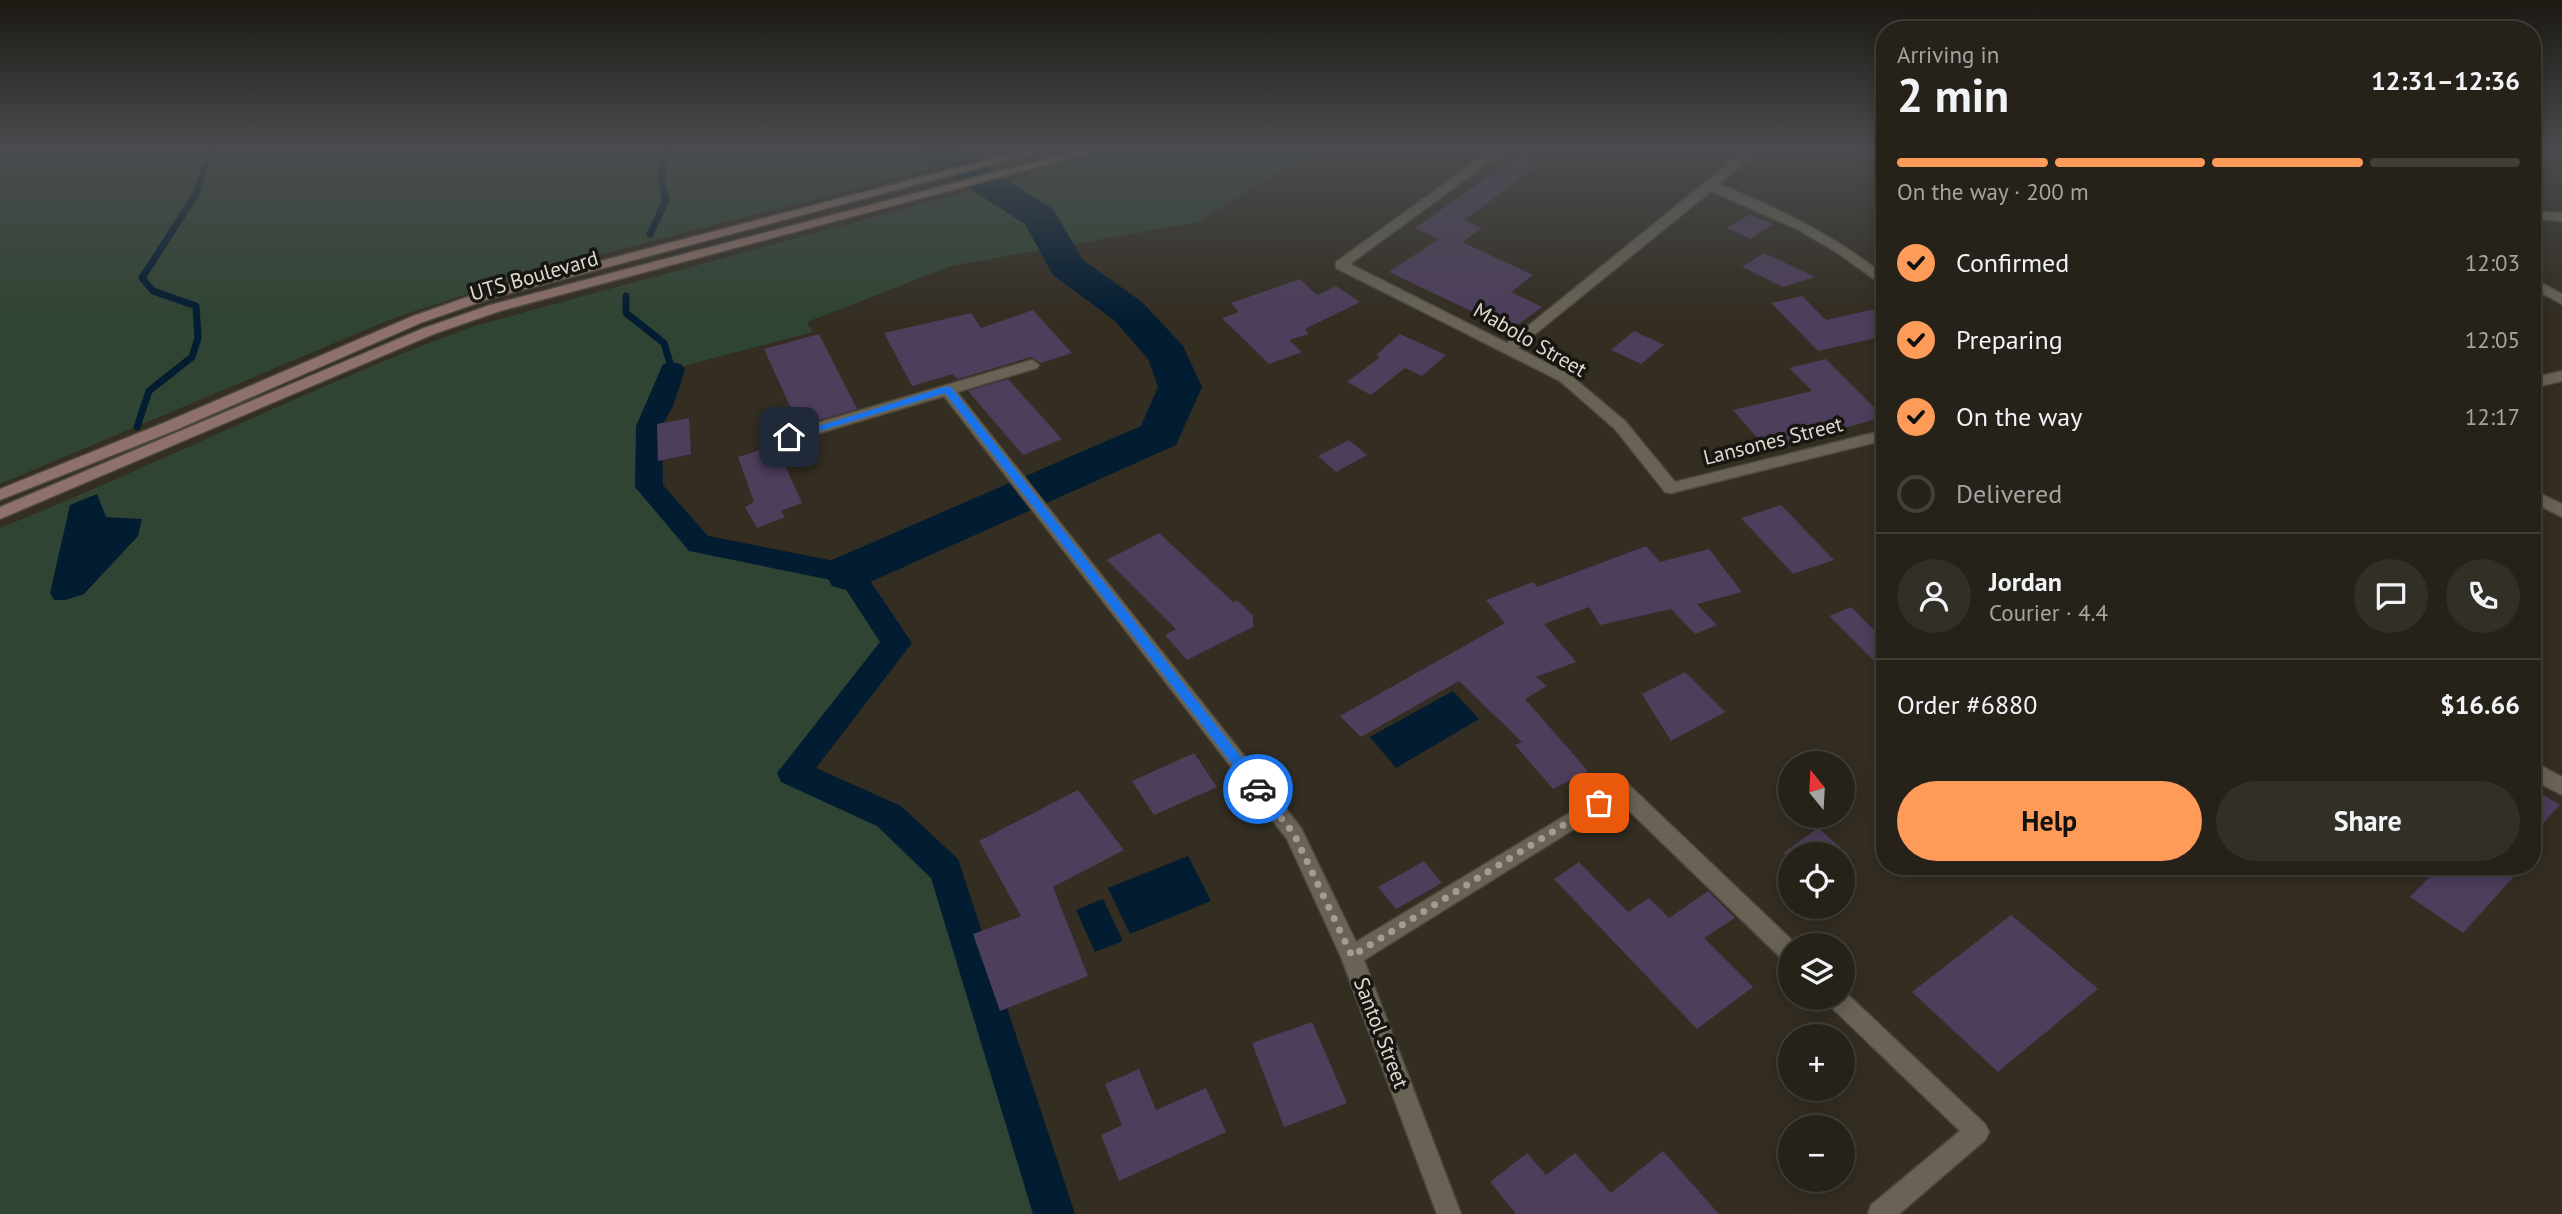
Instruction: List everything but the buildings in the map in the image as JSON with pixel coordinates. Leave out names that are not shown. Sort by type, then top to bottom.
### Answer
[{"type":"main road","name":"UTS Boulevard","points":[[0,495],[172,426],[418,319],[487,295],[830,205]]},
{"type":"main road","name":"UTS Boulevard","points":[[0,513],[176,441],[356,361],[495,308],[888,205]]},
{"type":"street","name":"Mabolo Street","points":[[1424,205],[1341,265],[1565,378],[1620,425],[1671,488]]},
{"type":"street","points":[[1509,348],[1685,205]]},
{"type":"street","points":[[1758,205],[1796,220],[1837,244],[1876,276]]},
{"type":"street","points":[[2541,216],[2562,217]]},
{"type":"street","points":[[2541,287],[2562,300]]},
{"type":"street","points":[[789,437],[1031,365]]},
{"type":"street","points":[[2541,381],[2562,376]]},
{"type":"street","name":"Santol Street","points":[[947,390],[1294,834],[1352,956],[1449,1214]]},
{"type":"street","name":"Lansones Street","points":[[1671,488],[1876,437]]},
{"type":"street","points":[[2541,500],[2562,511]]},
{"type":"street","points":[[2541,774],[2562,787]]},
{"type":"street","points":[[1352,956],[1621,790],[1778,940]]},
{"type":"street","points":[[1850,1010],[1977,1132],[1880,1214]]},
{"type":"green space","points":[[0,205],[793,205],[534,272],[394,318],[0,484]]},
{"type":"green space","points":[[919,205],[1226,205],[1198,222],[951,266],[807,322],[813,332],[672,369],[660,406],[649,426],[649,487],[699,544],[850,573],[897,643],[794,773],[889,816],[946,870],[1054,1214],[0,1214],[0,528],[355,373],[474,326]]},
{"type":"water","points":[[97,494],[106,517],[142,519],[138,536],[84,594],[65,600],[54,600],[50,593],[70,505]]},
{"type":"water","points":[[1453,691],[1479,719],[1396,768],[1370,737]]},
{"type":"water","points":[[1188,856],[1211,901],[1130,934],[1108,888]]},
{"type":"water","points":[[1103,899],[1123,941],[1095,952],[1076,910]]},
{"type":"waterway","points":[[137,427],[149,391],[192,357],[198,338],[196,306],[153,291],[142,278],[189,205]]},
{"type":"waterway","points":[[650,234],[664,205]]},
{"type":"waterway","points":[[850,573],[1160,435],[1180,387],[1168,355],[1128,311],[1067,267],[1040,217],[1021,205]]},
{"type":"waterway","points":[[626,296],[626,313],[664,343],[672,370]]},
{"type":"waterway","points":[[672,370],[660,406],[649,426],[649,487],[699,544],[850,573],[897,643],[793,773],[889,816],[946,870],[1054,1214]]},
{"type":"way so far","points":[[1258,789],[1294,834],[1352,956],[1599,803]]},
{"type":"route","points":[[789,437],[947,390],[1258,789]]}]
